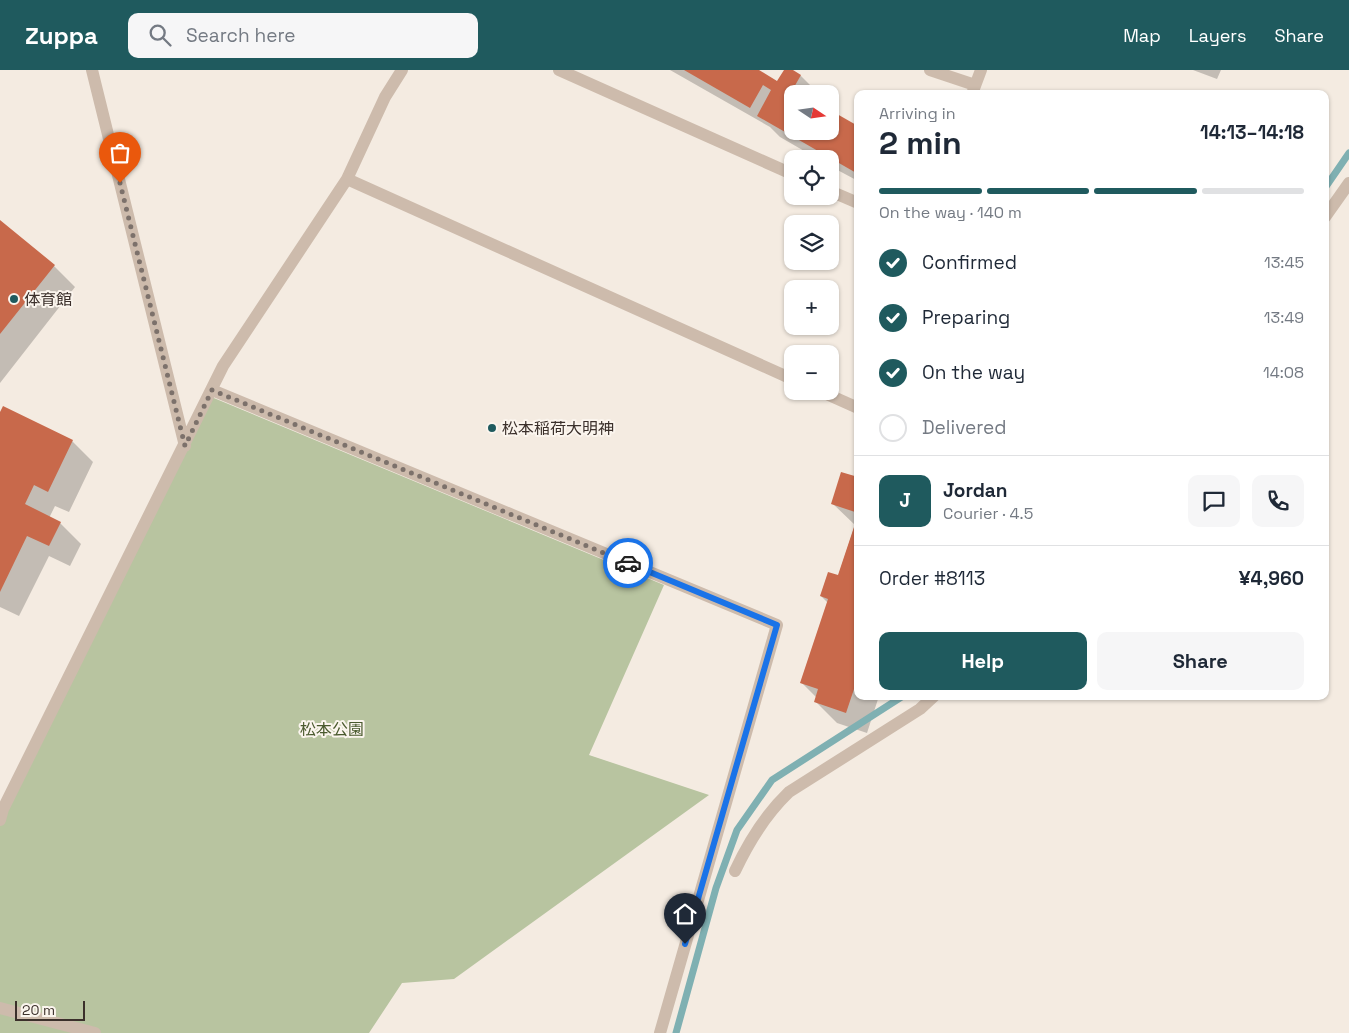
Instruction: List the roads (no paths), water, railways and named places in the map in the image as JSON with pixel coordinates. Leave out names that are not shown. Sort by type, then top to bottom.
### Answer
[{"type":"street","points":[[92,70],[185,446]]},
{"type":"street","points":[[0,820],[3,809],[185,446],[223,366],[347,179],[385,97],[402,70]]},
{"type":"street","points":[[560,70],[784,170]]},
{"type":"street","points":[[930,70],[974,89],[981,70]]},
{"type":"street","points":[[347,179],[784,375]]},
{"type":"street","points":[[1329,211],[1349,183]]},
{"type":"street","points":[[839,195],[854,201]]},
{"type":"street","points":[[212,390],[777,625],[660,1033]]},
{"type":"street","points":[[839,398],[854,404]]},
{"type":"street","points":[[735,871],[748,843],[767,815],[789,792],[920,709],[930,700]]},
{"type":"street","points":[[0,1008],[95,1033]]},
{"type":"waterway","points":[[1329,182],[1349,153]]},
{"type":"waterway","points":[[676,1033],[716,888],[737,830],[772,780],[897,700]]},
{"type":"place","name":"体育館","points":[[14,299]]},
{"type":"place","name":"松本稲荷大明神","points":[[492,428]]},
{"type":"park label","name":"松本公園","points":[[332,729]]}]
